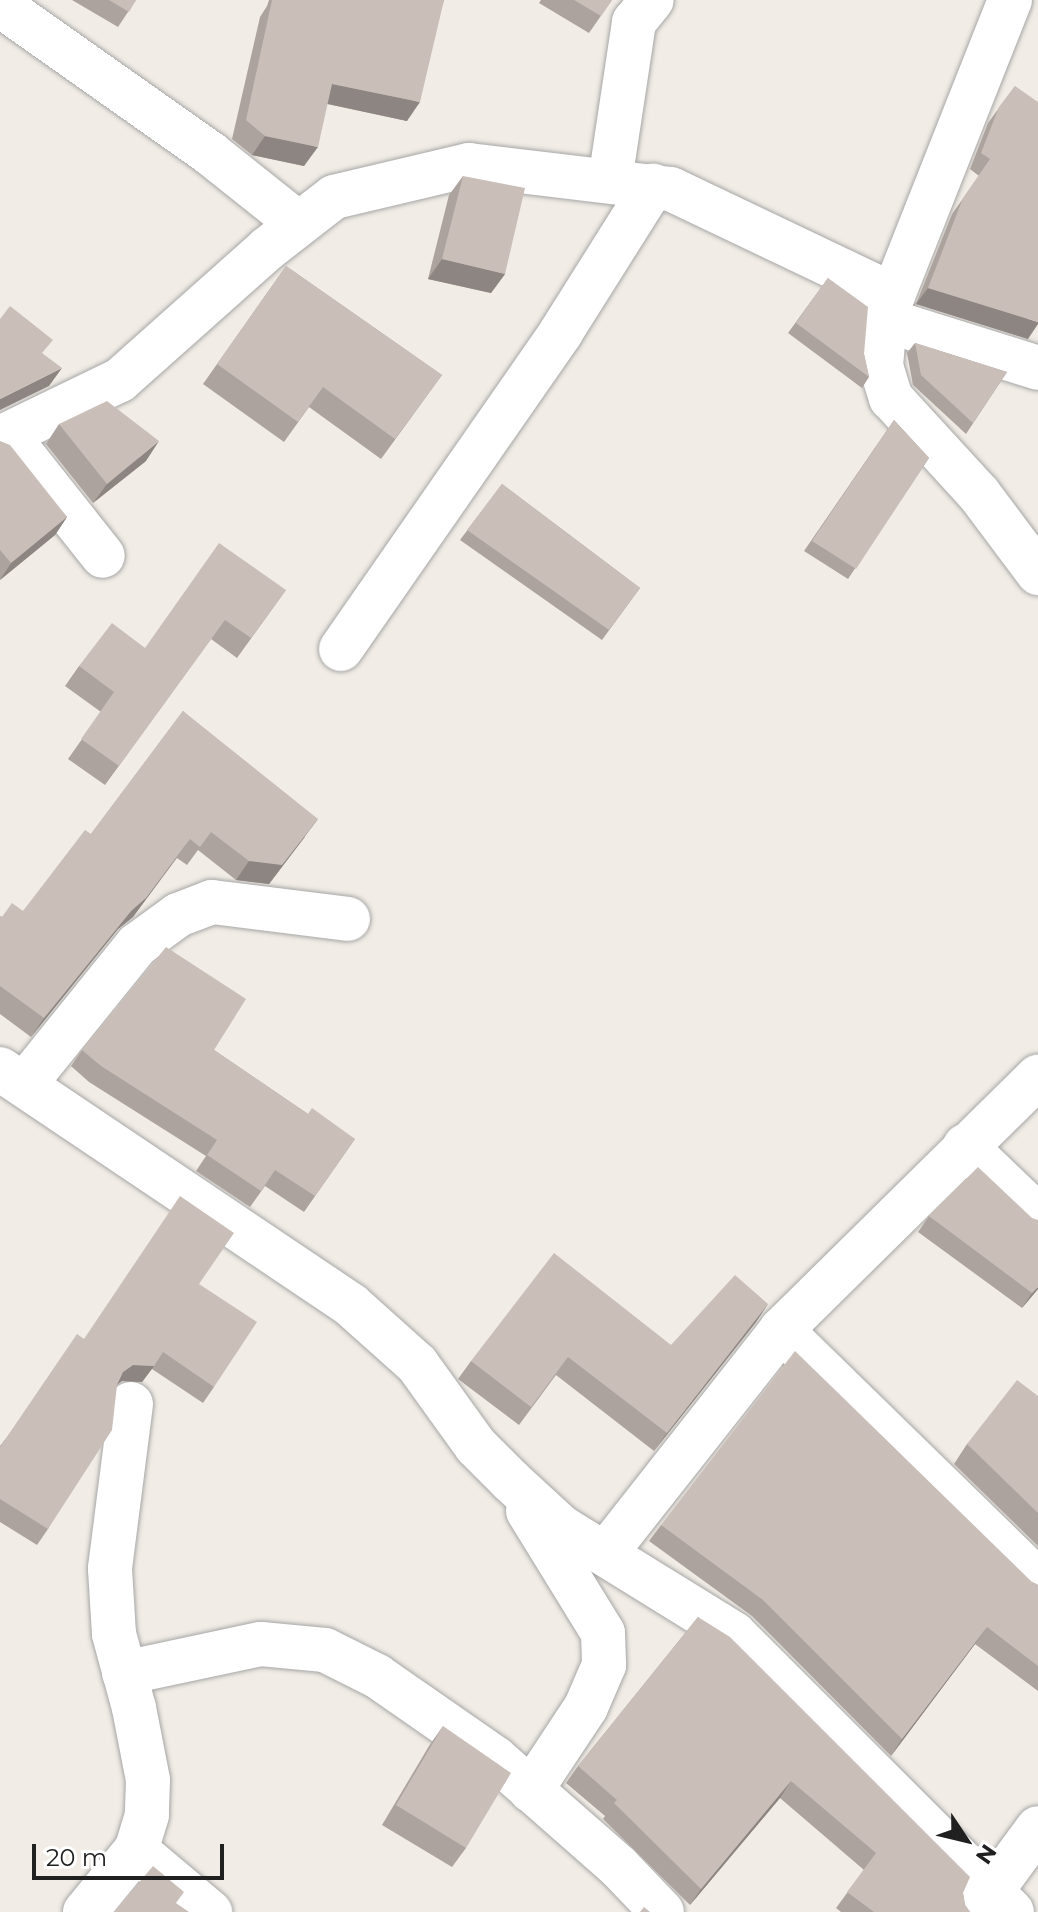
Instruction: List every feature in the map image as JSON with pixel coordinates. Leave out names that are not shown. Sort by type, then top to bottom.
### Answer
[{"type":"street","points":[[610,181],[634,22],[652,0]]},
{"type":"street","points":[[1010,0],[889,307],[881,366],[891,398],[979,494],[1038,573]]},
{"type":"street","points":[[0,5],[211,154],[299,224]]},
{"type":"street","points":[[103,556],[4,436],[120,380],[334,197],[469,165],[671,189],[889,307],[1038,368]]},
{"type":"street","points":[[341,649],[561,332],[653,186]]},
{"type":"street","points":[[348,919],[212,902],[178,915],[137,945],[12,1077],[351,1305],[417,1364],[476,1446],[561,1527],[734,1634],[993,1905],[1038,1828]]},
{"type":"street","points":[[605,1554],[781,1330],[1038,1077]]},
{"type":"street","points":[[965,1146],[1038,1216]]},
{"type":"street","points":[[781,1330],[1038,1581]]},
{"type":"street","points":[[85,1912],[136,1850],[147,1815],[148,1780],[114,1634],[110,1569],[131,1404]]},
{"type":"street","points":[[511,1481],[603,1633],[604,1665],[586,1707],[531,1790]]},
{"type":"street","points":[[124,1673],[261,1644],[325,1650],[377,1676],[495,1758],[619,1867],[662,1912]]},
{"type":"street","points":[[136,1850],[210,1912]]},
{"type":"building","points":[[109,0],[136,0],[129,12]]},
{"type":"building","points":[[272,0],[444,0],[420,102],[332,84],[318,147],[265,136],[246,120]]},
{"type":"building","points":[[574,0],[612,0],[601,16]]},
{"type":"building","points":[[1015,86],[1038,102],[1038,322],[928,288],[963,198],[990,159],[981,153],[999,107]]},
{"type":"building","points":[[463,176],[525,188],[505,274],[442,259]]},
{"type":"building","points":[[286,266],[442,375],[395,439],[323,387],[298,422],[217,364]]},
{"type":"building","points":[[828,278],[868,307],[864,354],[869,377],[796,323]]},
{"type":"building","points":[[10,306],[53,340],[42,353],[62,368],[0,399],[0,319]]},
{"type":"building","points":[[915,343],[1007,372],[973,423],[921,375]]},
{"type":"building","points":[[107,401],[159,441],[107,484],[59,424]]},
{"type":"building","points":[[894,420],[929,458],[856,569],[812,541]]},
{"type":"building","points":[[0,441],[10,445],[67,517],[11,563],[0,550]]},
{"type":"building","points":[[502,484],[640,588],[609,630],[467,530]]},
{"type":"building","points":[[219,543],[286,590],[251,638],[225,620],[119,766],[81,739],[114,692],[79,666],[112,623],[145,648]]},
{"type":"building","points":[[183,711],[318,819],[282,865],[249,861],[211,832],[200,847],[190,839],[146,898],[131,911],[44,1018],[0,986],[0,916],[12,903],[23,911],[85,830],[91,834]]},
{"type":"building","points":[[166,947],[246,999],[214,1050],[308,1114],[312,1108],[355,1139],[315,1196],[275,1170],[261,1191],[207,1155],[217,1140],[101,1066],[82,1050]]},
{"type":"building","points":[[978,1167],[1032,1218],[1038,1220],[1038,1287],[1032,1293],[929,1216]]},
{"type":"building","points":[[180,1196],[234,1233],[199,1284],[257,1322],[214,1387],[163,1352],[154,1366],[133,1365],[123,1372],[117,1385],[112,1430],[48,1529],[0,1499],[0,1447],[77,1334],[84,1339]]},
{"type":"building","points":[[554,1253],[671,1345],[735,1275],[768,1304],[667,1433],[568,1357],[531,1407],[471,1361]]},
{"type":"building","points":[[795,1351],[1038,1585],[1038,1666],[987,1627],[902,1739],[763,1600],[661,1525]]},
{"type":"building","points":[[1017,1380],[1038,1396],[1038,1513],[967,1444]]},
{"type":"building","points":[[698,1617],[730,1637],[970,1877],[963,1893],[970,1912],[874,1912],[847,1892],[876,1853],[791,1781],[701,1889],[614,1803],[617,1800],[578,1766]]},
{"type":"building","points":[[443,1726],[511,1773],[466,1848],[396,1805]]},
{"type":"building","points":[[153,1866],[184,1892],[176,1903],[189,1912],[114,1912]]}]
